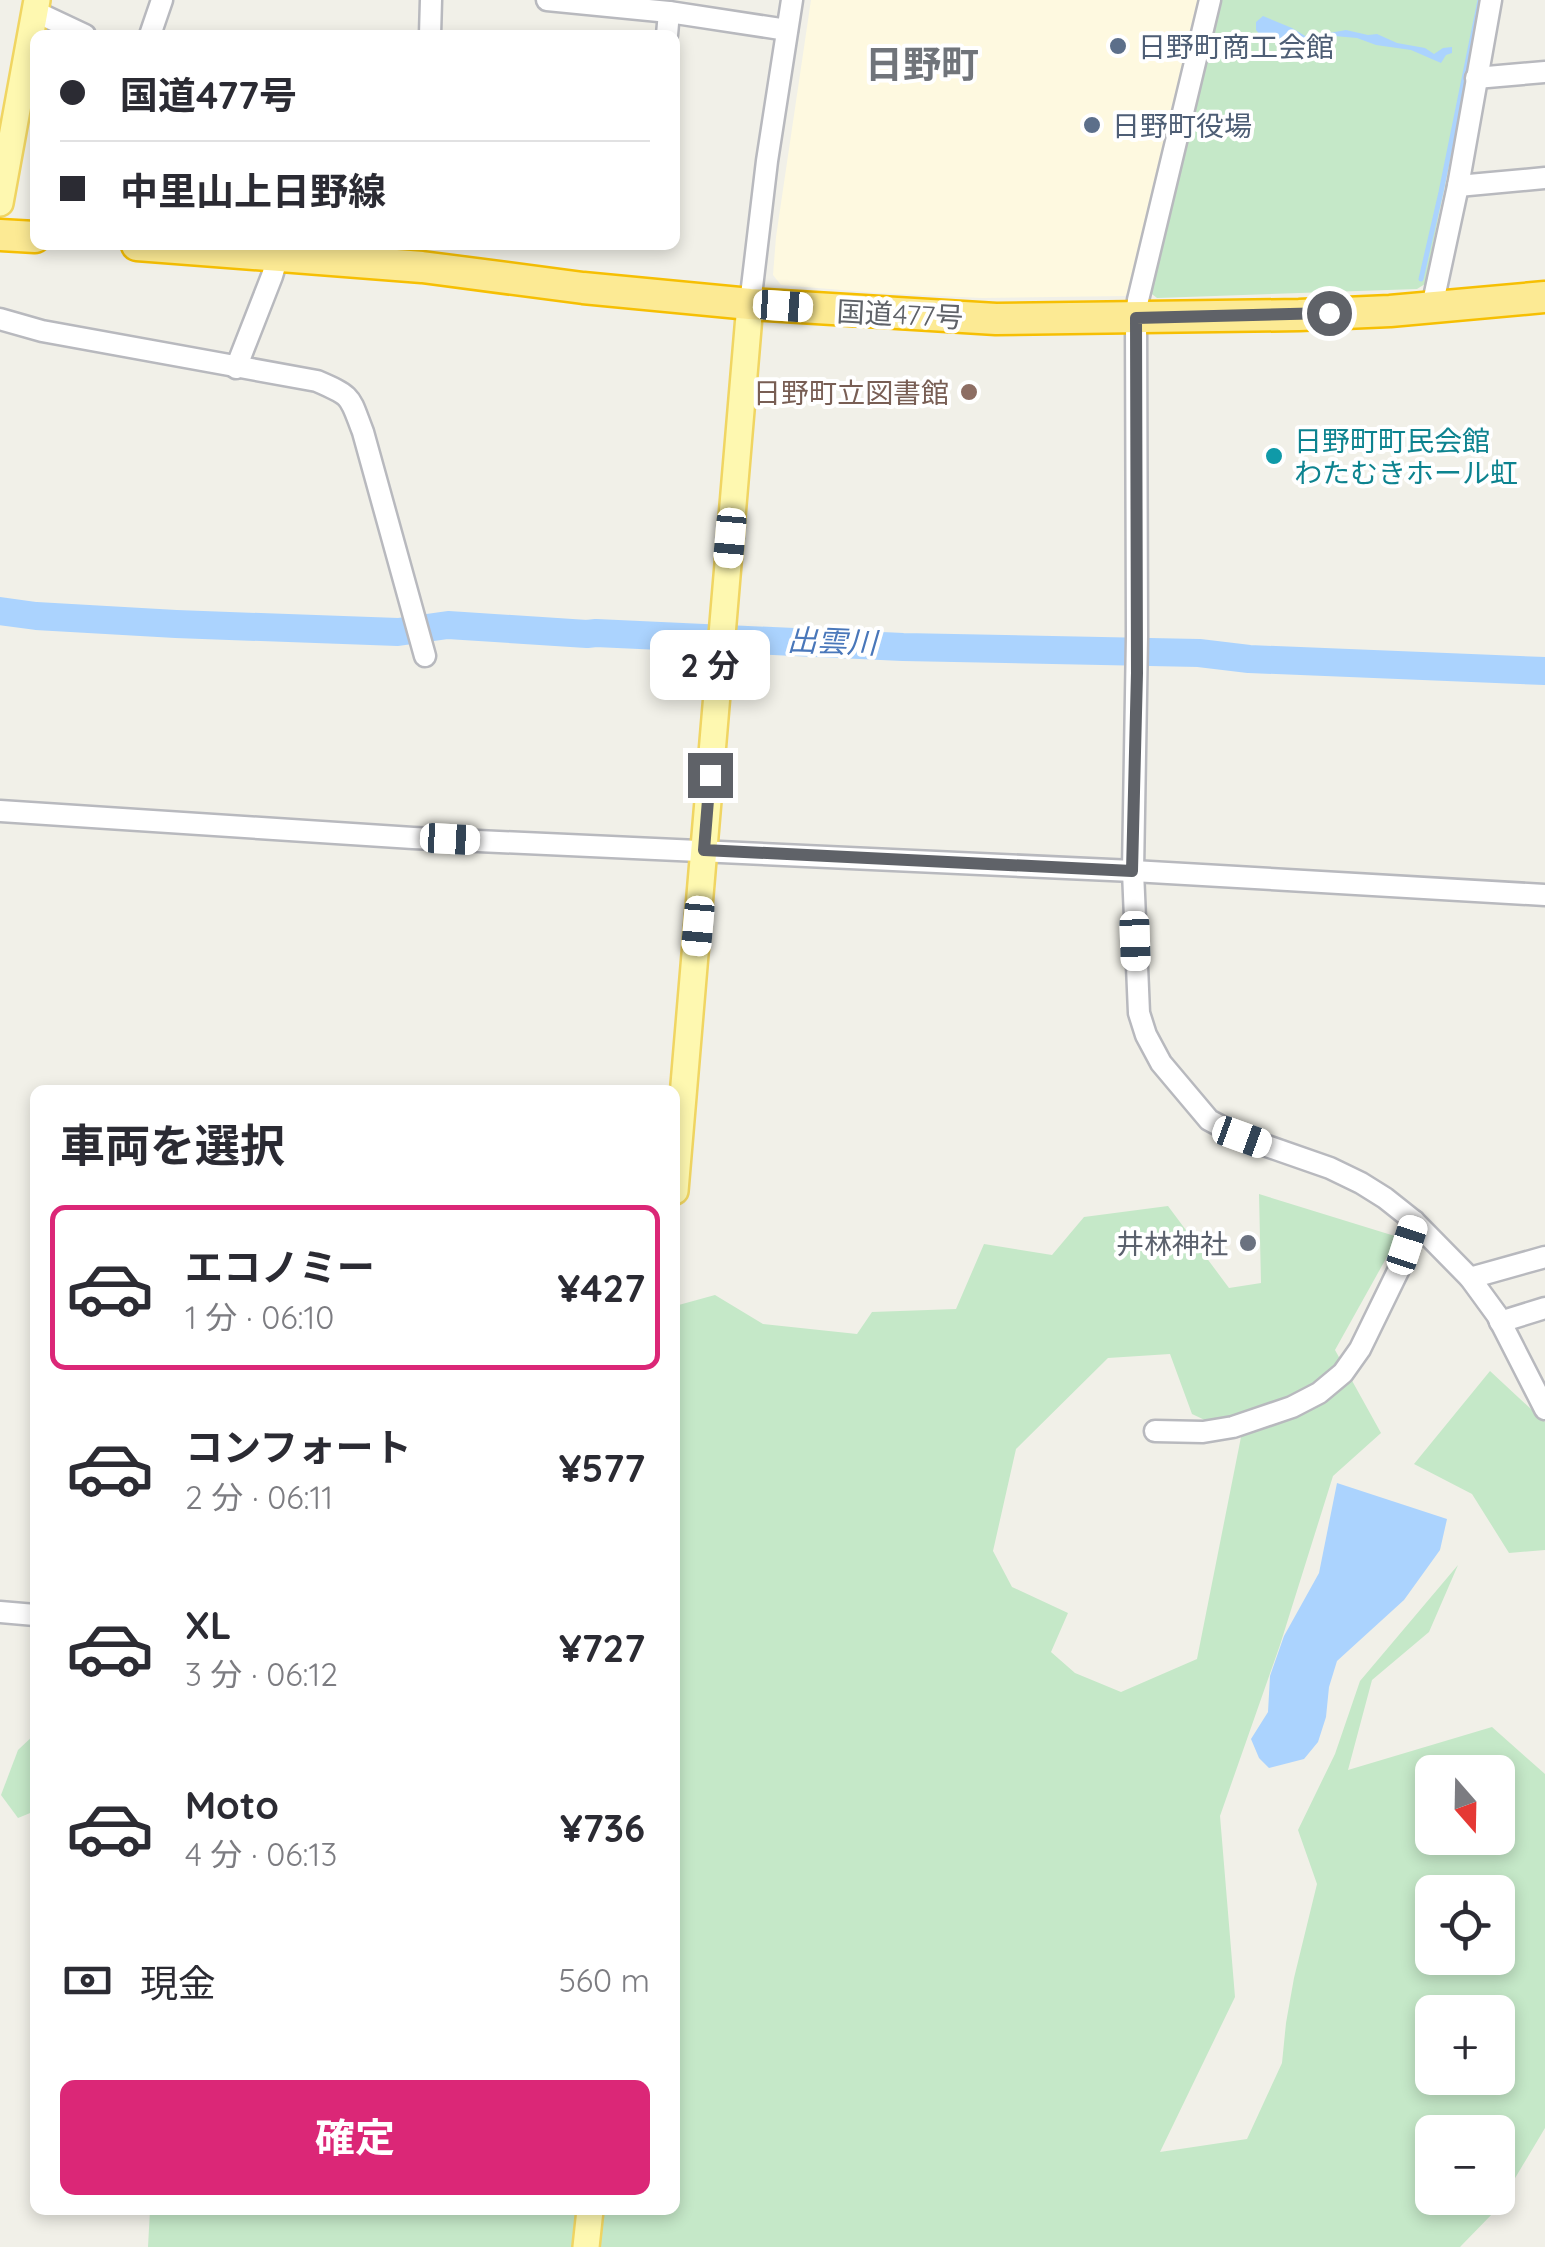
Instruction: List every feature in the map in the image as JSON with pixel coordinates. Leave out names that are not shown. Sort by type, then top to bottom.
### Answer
[{"type":"highway","points":[[0,235],[30,237]]},
{"type":"highway","name":"国道477号","points":[[201,250],[278,256],[422,256],[583,288],[750,304],[996,319],[1299,315],[1545,297]]},
{"type":"main road","points":[[0,203],[30,39]]},
{"type":"main road","points":[[680,1131],[750,304]]},
{"type":"main road","points":[[586,2247],[589,2215]]},
{"type":"street","points":[[152,30],[162,0]]},
{"type":"street","points":[[430,30],[431,0]]},
{"type":"street","points":[[546,0],[669,12],[788,30]]},
{"type":"street","points":[[750,304],[792,0]]},
{"type":"street","points":[[1210,0],[1136,318],[1137,673],[1132,871],[1140,1013],[1146,1036],[1161,1063],[1209,1120],[1242,1137],[1361,1182],[1414,1221],[1470,1278],[1500,1322],[1545,1409]]},
{"type":"street","points":[[1432,308],[1491,0]]},
{"type":"street","points":[[36,6],[77,30]]},
{"type":"street","points":[[668,30],[669,12]]},
{"type":"street","points":[[1476,78],[1545,72]]},
{"type":"street","points":[[1458,186],[1545,178]]},
{"type":"street","points":[[236,368],[278,256]]},
{"type":"street","points":[[0,319],[317,381],[350,398],[425,656]]},
{"type":"street","points":[[0,812],[414,838],[1132,871],[1545,896]]},
{"type":"street","points":[[1155,1431],[1203,1432],[1233,1427],[1292,1407],[1319,1393],[1360,1350],[1399,1269],[1414,1221]]},
{"type":"street","points":[[1470,1278],[1545,1257]]},
{"type":"street","points":[[1500,1322],[1545,1308]]},
{"type":"street","points":[[0,1612],[30,1615]]},
{"type":"shaded area","points":[[811,0],[1200,0],[1131,290],[1125,296],[982,298],[781,285],[773,275],[776,237]]},
{"type":"green space","points":[[1218,0],[1482,0],[1425,284],[1417,289],[1157,298],[1148,291]]},
{"type":"green space","points":[[1259,1194],[1398,1237],[1335,1350],[1381,1433],[1333,1476],[1280,1645],[1220,1816],[1235,1997],[1160,2152],[1247,2139],[1282,2063],[1294,1978],[1317,1884],[1298,1830],[1335,1754],[1360,1681],[1458,1565],[1429,1632],[1372,1680],[1348,1770],[1492,1727],[1545,1774],[1545,2128],[1515,2178],[1515,2115],[1415,2115],[1415,2215],[1491,2215],[1460,2247],[148,2247],[150,2215],[680,2215],[680,1305],[715,1295],[763,1324],[857,1334],[872,1312],[956,1309],[984,1244],[1052,1255],[1084,1217],[1168,1206],[1229,1288],[1261,1283]],"holes":[[[1170,1354],[1192,1414],[1241,1437],[1197,1659],[1121,1692],[1075,1673],[1051,1652],[1068,1613],[1012,1587],[993,1551],[1016,1449],[1108,1358]]]},
{"type":"green space","points":[[1490,1371],[1545,1422],[1545,1550],[1509,1553],[1472,1494],[1414,1464]]},
{"type":"green space","points":[[30,1739],[30,1813],[18,1818],[1,1795],[18,1750]]},
{"type":"water","points":[[1263,16],[1307,37],[1346,30],[1377,34],[1434,54],[1452,47],[1452,53],[1441,63],[1411,50],[1357,38],[1334,36],[1325,41],[1291,42],[1261,36],[1256,22]]},
{"type":"water","points":[[1337,1483],[1447,1519],[1440,1550],[1404,1600],[1337,1661],[1318,1742],[1304,1759],[1269,1768],[1259,1758],[1251,1739],[1268,1712],[1270,1676],[1284,1636],[1319,1573]]},
{"type":"waterway","points":[[1421,279],[1480,0]]},
{"type":"waterway","name":"出雲川","points":[[0,611],[176,624],[398,632],[448,625],[903,647],[1199,653],[1249,659],[1545,671]]},
{"type":"place","name":"日野町商工会館","points":[[1118,46]]},
{"type":"place","name":"日野町役場","points":[[1092,125]]},
{"type":"place","name":"日野町立図書館","points":[[969,392]]},
{"type":"place","name":"日野町町民会館 わたむきホール虹","points":[[1274,456]]},
{"type":"place","name":"井林神社","points":[[1248,1243]]},
{"type":"district","name":"日野町","points":[[922,64]]},
{"type":"route","points":[[710,775],[704,850],[1132,871],[1137,673],[1136,318],[1329,313]]}]
